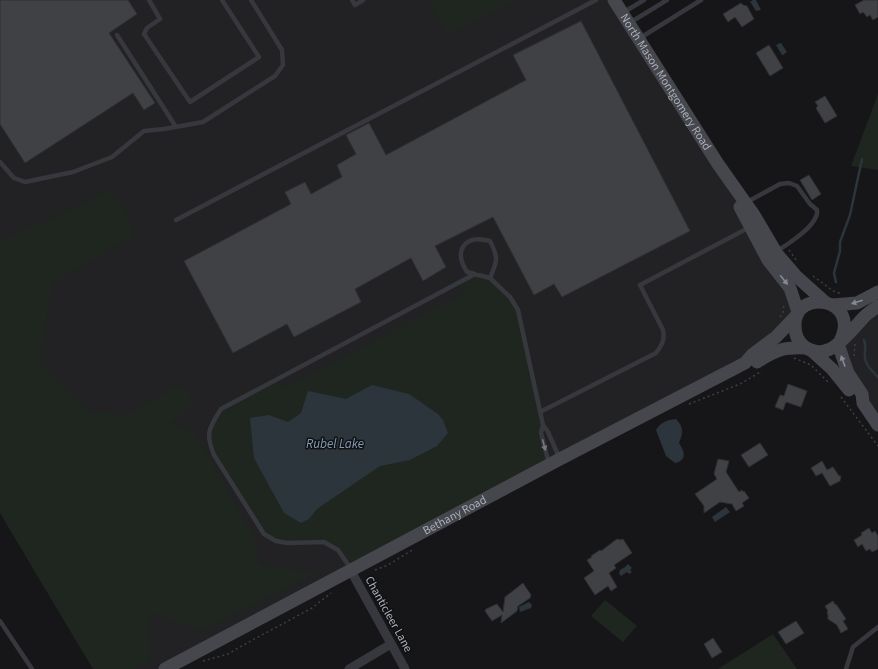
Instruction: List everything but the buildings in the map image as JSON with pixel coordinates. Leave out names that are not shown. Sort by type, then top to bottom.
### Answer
[{"type":"main road","name":"North Mason Montgomery Road","points":[[614,0],[718,164],[754,224],[796,276],[829,303]]},
{"type":"main road","name":"North Mason Montgomery Road","points":[[718,164],[746,203],[768,260],[790,288],[798,314]]},
{"type":"main road","points":[[864,403],[856,398],[832,369],[798,339],[795,332],[795,323],[798,314],[809,304],[817,301],[829,303],[858,302],[878,292]]},
{"type":"main road","points":[[829,303],[840,310],[844,322],[844,334],[839,342],[842,358],[848,373],[862,394],[864,403],[878,425]]},
{"type":"main road","points":[[808,349],[819,351],[827,350],[849,335],[865,316],[878,306]]},
{"type":"main road","name":"Bethany Road","points":[[165,669],[745,363],[776,337],[798,314]]},
{"type":"main road","name":"Bethany Road","points":[[745,363],[756,363],[770,354],[789,347],[808,349]]},
{"type":"street","name":"Chanticleer Lane","points":[[351,571],[405,669]]},
{"type":"street","points":[[349,669],[391,644]]},
{"type":"lane","points":[[149,0],[160,19],[147,28],[144,34],[190,102],[259,57],[222,0]]},
{"type":"lane","points":[[0,162],[14,178],[25,182],[73,172],[112,157],[144,132],[203,122],[275,76],[283,65],[282,50],[251,0]]},
{"type":"lane","points":[[352,0],[355,5],[363,0]]},
{"type":"lane","points":[[176,220],[596,0]]},
{"type":"lane","points":[[626,18],[644,0]]},
{"type":"lane","points":[[626,18],[667,0]]},
{"type":"lane","points":[[639,38],[701,0]]},
{"type":"lane","points":[[117,35],[176,127]]},
{"type":"lane","points":[[746,203],[780,184],[790,183],[797,186],[810,204],[817,210],[818,212],[808,228],[776,252]]},
{"type":"lane","points":[[540,412],[656,353],[662,346],[664,337],[640,285],[754,224]]},
{"type":"lane","points":[[490,278],[497,261],[495,250],[490,241],[481,239],[472,240],[464,245],[460,254],[462,264],[467,272],[490,278],[510,297],[518,310],[543,425],[548,432],[555,462]]},
{"type":"lane","points":[[351,571],[338,550],[324,542],[287,543],[276,541],[264,534],[214,455],[208,441],[211,424],[220,409],[474,274]]},
{"type":"lane","points":[[543,425],[541,433],[555,462]]},
{"type":"lane","points":[[0,621],[32,669]]},
{"type":"lane","points":[[846,669],[853,647],[878,627]]},
{"type":"path","points":[[780,318],[783,313],[784,302]]},
{"type":"path","points":[[791,358],[804,361],[811,365],[828,382]]},
{"type":"path","points":[[688,405],[740,384],[762,371]]},
{"type":"path","points":[[838,393],[878,446]]},
{"type":"path","points":[[374,570],[388,565],[416,547]]},
{"type":"path","points":[[202,661],[228,654],[312,608],[336,589]]},
{"type":"shaded area","points":[[0,0],[614,0],[718,164],[797,315],[772,341],[165,669],[93,669],[0,513]]},
{"type":"shaded area","points":[[428,0],[518,0],[448,33]]},
{"type":"shaded area","points":[[878,94],[878,170],[851,166]]},
{"type":"shaded area","points":[[111,190],[128,217],[134,235],[52,284],[39,363],[89,411],[126,415],[180,384],[195,401],[170,424],[194,432],[256,539],[259,564],[315,573],[202,631],[148,612],[151,661],[136,669],[93,669],[0,513],[0,242]]},
{"type":"shaded area","points":[[475,274],[490,278],[510,297],[518,310],[543,425],[541,433],[550,465],[351,571],[338,550],[324,542],[287,543],[264,534],[214,455],[208,441],[211,424],[221,409],[278,379],[283,388],[463,294],[458,283]]},
{"type":"shaded area","points":[[878,309],[878,425],[840,341]]},
{"type":"shaded area","points":[[605,600],[637,626],[623,642],[591,616]]},
{"type":"shaded area","points":[[773,634],[797,669],[718,669]]},
{"type":"water","points":[[756,0],[761,10],[756,11],[750,2]]},
{"type":"water","points":[[780,43],[787,52],[783,55],[776,45]]},
{"type":"water","name":"Rubel Lake","points":[[372,385],[409,394],[438,414],[443,420],[448,433],[437,446],[410,460],[380,466],[317,509],[309,519],[301,523],[284,513],[254,458],[250,418],[269,415],[288,422],[301,413],[308,391],[346,399]]},
{"type":"water","points":[[676,419],[682,427],[679,443],[684,455],[682,460],[675,463],[666,456],[656,430],[664,422]]},
{"type":"water","points":[[726,507],[730,512],[715,522],[712,517]]},
{"type":"water","points":[[628,564],[632,568],[630,570],[632,572],[629,574],[627,572],[621,576],[619,573],[620,570]]},
{"type":"water","points":[[529,602],[532,605],[531,608],[520,612],[519,607]]},
{"type":"waterway","points":[[836,282],[834,273],[840,251],[840,242],[850,215],[862,159]]},
{"type":"waterway","points":[[864,340],[866,363],[878,377]]}]
